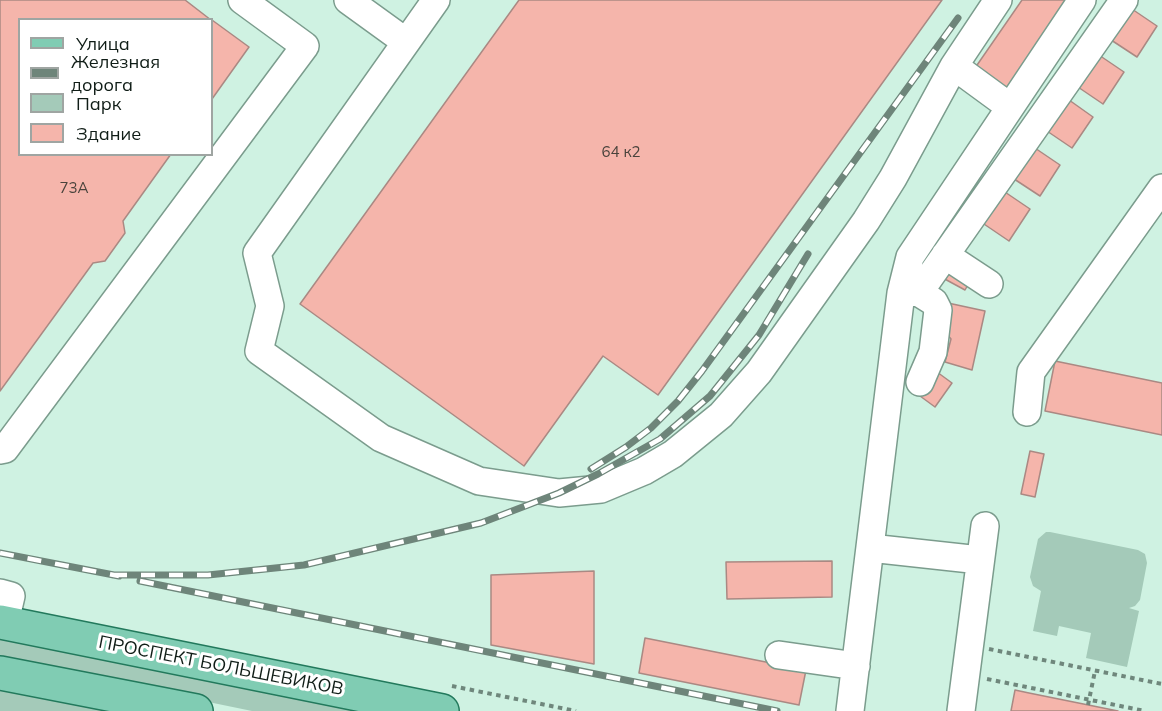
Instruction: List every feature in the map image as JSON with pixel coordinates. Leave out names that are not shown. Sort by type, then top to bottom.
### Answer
[{"type":"main road","name":"ПРОСПЕКТ БОЛЬШЕВИКОВ","points":[[2,612],[442,711]]},
{"type":"main road","points":[[0,674],[196,711]]},
{"type":"street","points":[[0,450],[6,449],[305,46],[242,0]]},
{"type":"street","points":[[348,0],[406,42]]},
{"type":"street","points":[[436,0],[257,253],[270,306],[259,351],[381,438],[479,481],[559,493],[602,489],[644,471],[673,454],[721,415],[759,372],[866,221],[893,178],[954,66],[998,0]]},
{"type":"street","points":[[850,711],[870,548],[909,292],[910,257],[1082,0]]},
{"type":"street","points":[[909,292],[925,284],[1124,0]]},
{"type":"street","points":[[954,66],[1010,107]]},
{"type":"street","points":[[1027,412],[1031,372],[1162,188]]},
{"type":"street","points":[[945,255],[989,284]]},
{"type":"street","points":[[909,292],[934,302],[938,310],[933,352],[920,382]]},
{"type":"street","points":[[961,711],[985,526]]},
{"type":"street","points":[[870,548],[980,561]]},
{"type":"street","points":[[779,655],[856,666]]},
{"type":"path","points":[[969,645],[1162,684]]},
{"type":"path","points":[[1089,702],[1095,671]]},
{"type":"path","points":[[965,675],[1089,702],[1145,711]]},
{"type":"green space","points":[[1046,532],[1138,550],[1145,554],[1147,563],[1140,600],[1135,606],[1129,608],[1139,611],[1127,667],[1086,658],[1091,633],[1059,626],[1057,636],[1033,631],[1041,591],[1033,586],[1030,577],[1038,539]]},
{"type":"green space","points":[[0,636],[376,711],[252,711],[0,659]]},
{"type":"green space","points":[[0,689],[135,711],[0,711]]},
{"type":"building","points":[[0,0],[185,0],[208,18],[18,18],[18,156],[170,156],[123,221],[125,233],[105,261],[93,263],[0,391]]},
{"type":"building","points":[[519,0],[942,0],[658,395],[603,356],[524,466],[300,304]]},
{"type":"building","points":[[1022,0],[1071,0],[1008,90],[975,68]]},
{"type":"building","points":[[1126,5],[1157,26],[1137,57],[1105,36]]},
{"type":"building","points":[[213,21],[249,47],[213,98]]},
{"type":"building","points":[[1093,51],[1124,72],[1103,104],[1072,83]]},
{"type":"building","points":[[1062,95],[1093,117],[1072,148],[1041,127]]},
{"type":"building","points":[[1029,144],[1060,165],[1040,196],[1008,175]]},
{"type":"building","points":[[999,188],[1030,209],[1009,241],[978,220]]},
{"type":"building","points":[[945,269],[969,283],[965,290],[941,277]]},
{"type":"building","points":[[948,303],[985,311],[972,370],[945,362],[951,339],[947,334]]},
{"type":"building","points":[[1055,361],[1162,383],[1162,435],[1045,411]]},
{"type":"building","points":[[937,372],[952,383],[935,407],[920,396]]},
{"type":"building","points":[[1030,451],[1044,454],[1035,497],[1021,494]]},
{"type":"building","points":[[832,561],[832,597],[727,599],[726,562]]},
{"type":"building","points":[[594,571],[594,664],[491,645],[491,575]]},
{"type":"building","points":[[645,638],[806,670],[799,705],[639,673]]},
{"type":"building","points":[[1015,690],[1029,693],[1118,711],[1011,711]]},
{"type":"railway","points":[[591,469],[651,428],[678,401],[958,18]]},
{"type":"railway","points":[[113,575],[208,575],[304,565],[481,523],[559,493],[660,439],[710,396],[759,335],[808,254]]},
{"type":"railway","points":[[0,553],[119,576]]},
{"type":"railway","points":[[140,581],[777,711]]}]
